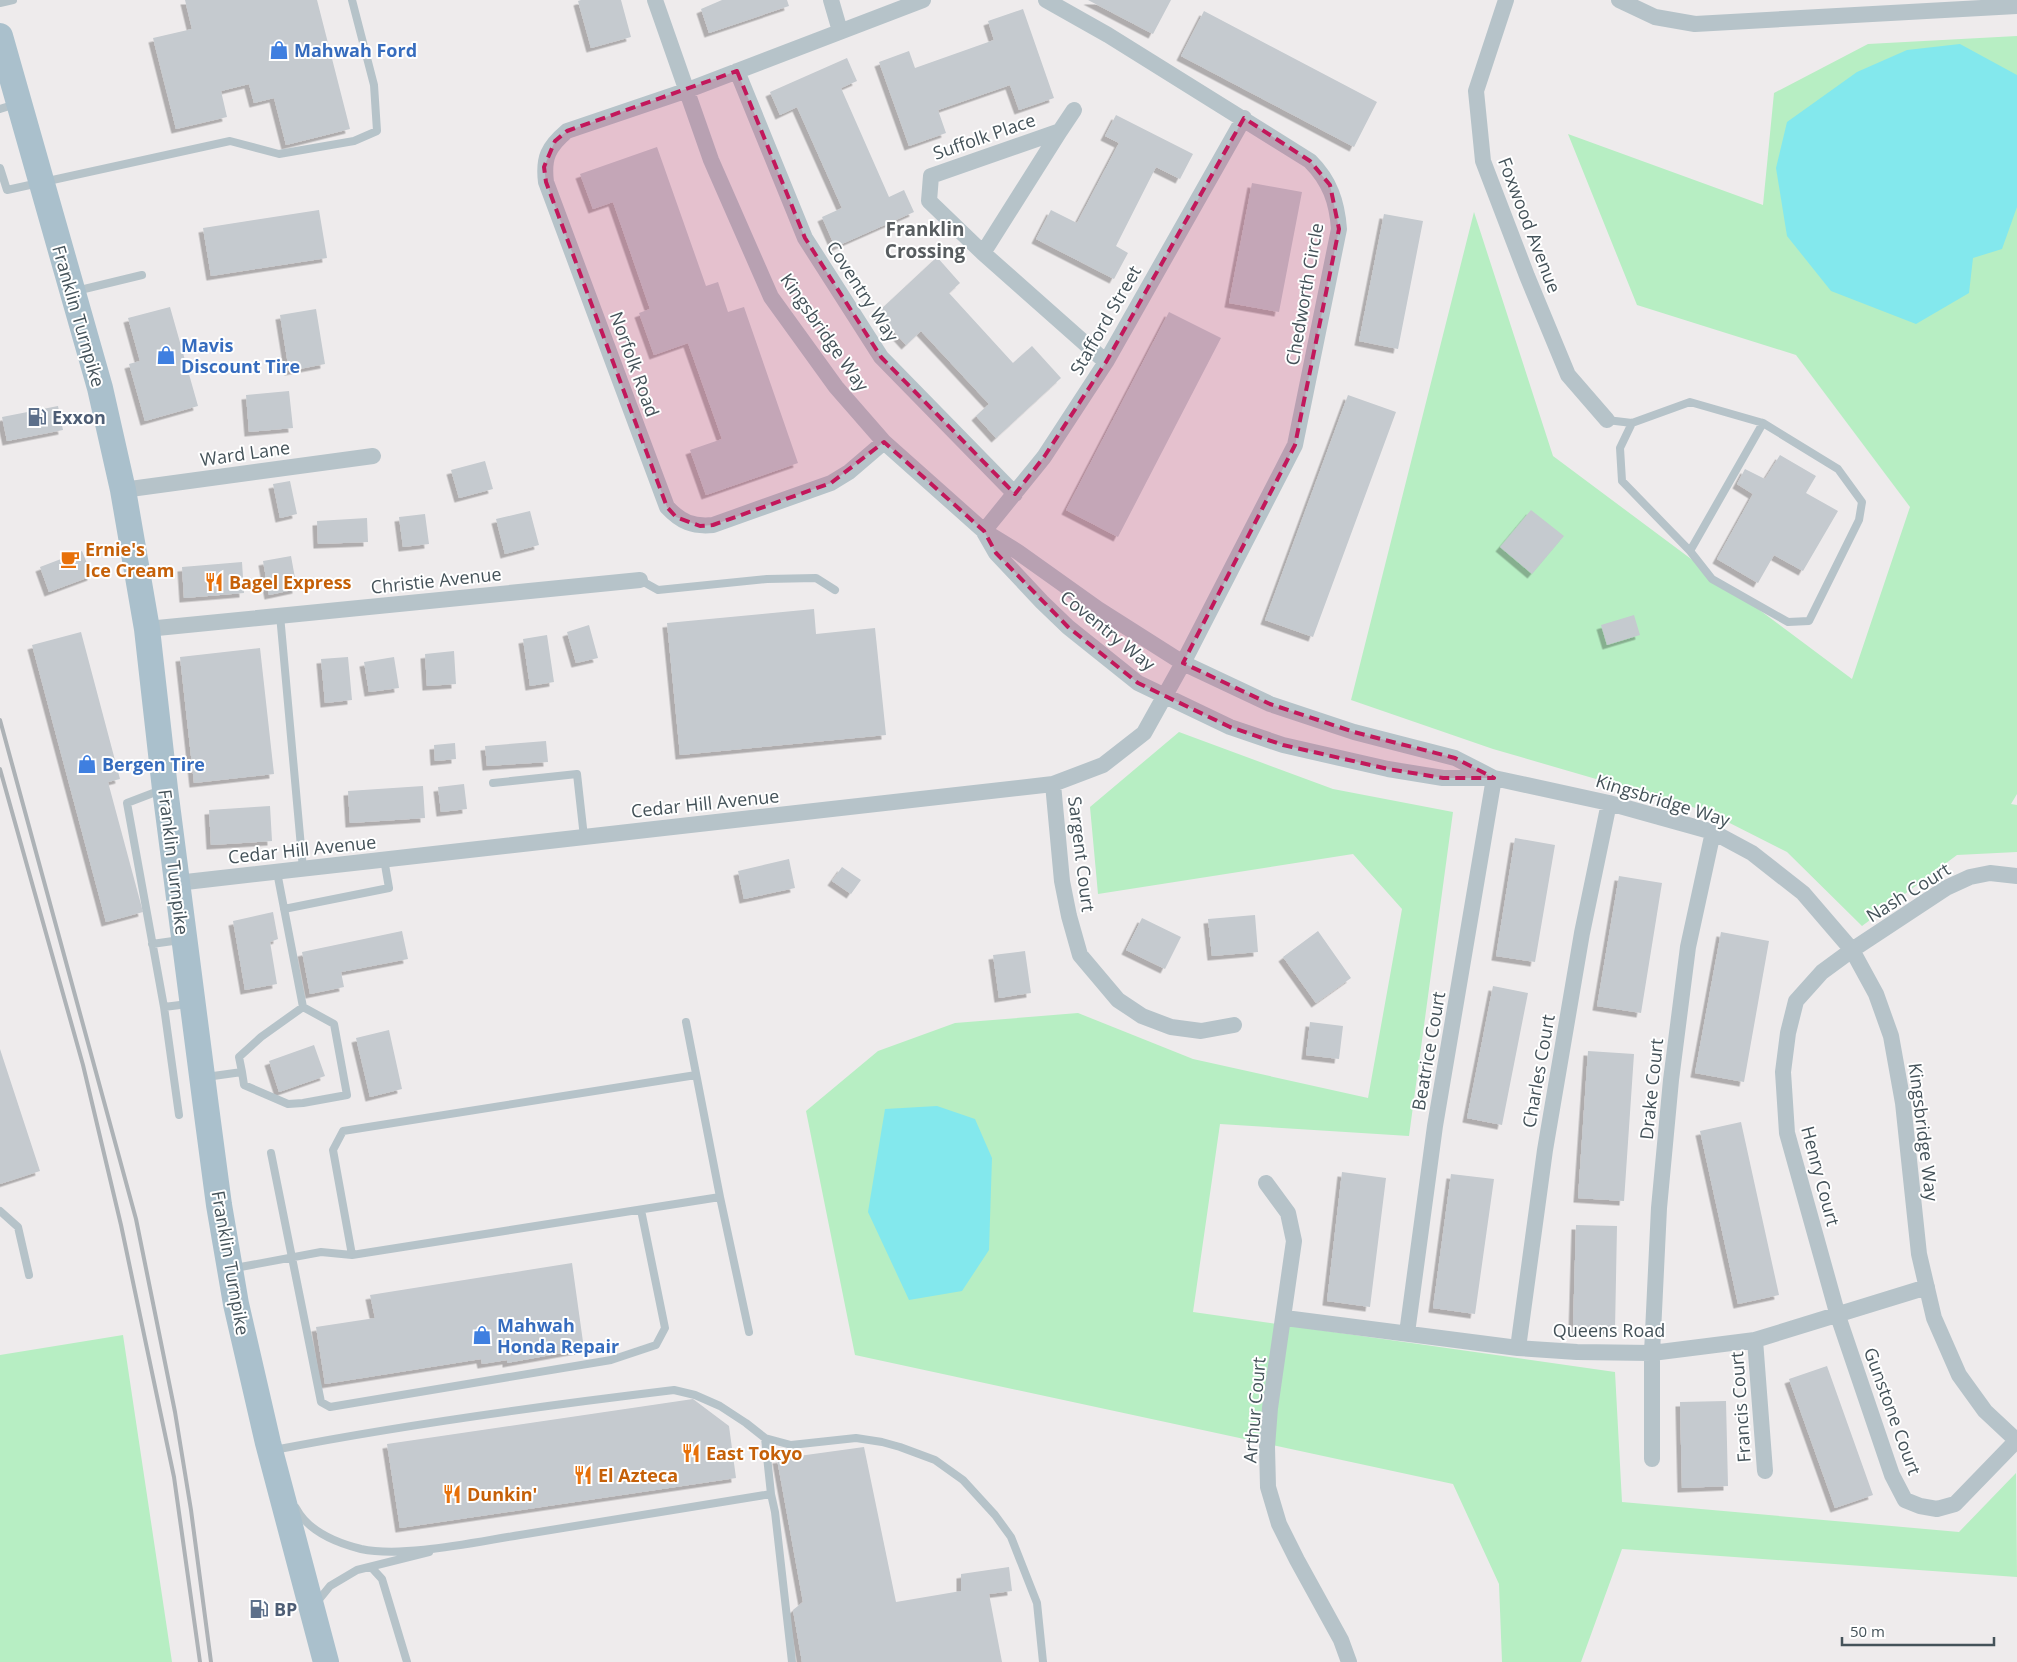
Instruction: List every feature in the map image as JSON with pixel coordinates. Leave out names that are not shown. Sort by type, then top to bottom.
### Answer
[{"type":"main road","name":"Franklin Turnpike","points":[[0,39],[9,106],[41,184],[100,388],[123,490],[147,628],[192,1003],[219,1205],[236,1304],[268,1443],[326,1662]]},
{"type":"street","name":"Kingsbridge Way","points":[[656,0],[711,160],[771,297],[836,387],[884,442],[984,531]]},
{"type":"street","points":[[831,0],[840,31]]},
{"type":"street","points":[[688,90],[923,0]]},
{"type":"street","name":"Chedworth Circle","points":[[1046,0],[1108,35],[1244,118],[1310,161],[1330,185],[1338,207],[1339,229],[1295,445],[1183,663]]},
{"type":"street","name":"Foxwood Avenue","points":[[1506,0],[1476,91],[1483,161],[1526,276],[1568,375],[1607,420]]},
{"type":"street","points":[[1619,0],[1655,17],[1695,24],[2017,6]]},
{"type":"street","name":"Coventry Way","points":[[737,71],[805,238],[881,357],[1016,494]]},
{"type":"street","name":"Norfolk Road","points":[[688,90],[568,131],[556,141],[548,152],[544,167],[546,182],[667,507],[676,517],[687,524],[700,526],[713,524],[831,483],[850,472],[884,442]]},
{"type":"street","name":"Suffolk Place","points":[[983,253],[1074,110]]},
{"type":"street","name":"Stafford Street","points":[[984,531],[1016,494],[1044,457],[1106,362],[1244,118]]},
{"type":"street","name":"Suffolk Place","points":[[1060,131],[931,176],[929,201],[983,253],[1106,362]]},
{"type":"street","name":"Ward Lane","points":[[123,490],[373,456]]},
{"type":"street","name":"Coventry Way","points":[[984,531],[1018,552],[1098,609],[1183,663]]},
{"type":"street","name":"Coventry Way","points":[[984,531],[996,553],[1068,627],[1138,683],[1230,727],[1291,747],[1388,769],[1442,778],[1494,778]]},
{"type":"street","name":"Christie Avenue","points":[[147,628],[640,580]]},
{"type":"street","name":"Kingsbridge Way","points":[[1183,663],[1270,704],[1354,732],[1454,758],[1494,778],[1608,803],[1713,832],[1752,853],[1803,893],[1852,950],[1876,994],[1891,1036],[1903,1103],[1919,1254],[1934,1318],[1959,1375],[1985,1411],[2017,1441]]},
{"type":"street","name":"Cedar Hill Avenue","points":[[177,883],[1053,784],[1103,765],[1144,733],[1183,663]]},
{"type":"street","name":"Beatrice Court","points":[[1407,1333],[1435,1126],[1494,778]]},
{"type":"street","name":"Sargent Court","points":[[1053,784],[1062,881],[1080,955],[1118,1000],[1142,1016],[1171,1027],[1201,1031],[1234,1025]]},
{"type":"street","name":"Charles Court","points":[[1518,1348],[1546,1140],[1582,933],[1608,803]]},
{"type":"street","name":"Drake Court","points":[[1652,1458],[1652,1354],[1659,1208],[1671,1080],[1688,947],[1713,832]]},
{"type":"street","name":"Nash Court","points":[[1852,950],[1954,884],[1970,877],[1990,873],[2017,876]]},
{"type":"street","name":"Henry Court","points":[[1838,1316],[1787,1133],[1783,1072],[1788,1033],[1796,1001],[1822,972],[1852,950]]},
{"type":"street","name":"Arthur Court","points":[[1266,1183],[1288,1213],[1294,1241],[1285,1318],[1270,1408],[1267,1447],[1268,1486],[1278,1524],[1341,1640],[1349,1662]]},
{"type":"street","name":"Queens Road","points":[[1285,1318],[1518,1348],[1652,1354],[1755,1340],[1838,1316],[1927,1287]]},
{"type":"street","name":"Gunstone Court","points":[[1838,1316],[1892,1475],[1905,1500],[1920,1506],[1937,1509],[1955,1504],[2017,1441]]},
{"type":"street","name":"Francis Court","points":[[1755,1340],[1765,1471]]},
{"type":"lane","points":[[0,3],[13,0]]},
{"type":"lane","points":[[0,168],[7,190],[230,141],[279,154],[354,141],[377,132],[374,84],[352,0]]},
{"type":"lane","points":[[72,292],[142,275]]},
{"type":"lane","points":[[1607,420],[1632,423],[1690,402],[1763,423],[1838,470],[1862,502],[1859,520],[1809,621],[1788,622],[1712,579],[1690,551],[1622,481],[1620,448],[1632,423]]},
{"type":"lane","points":[[1690,551],[1763,423]]},
{"type":"lane","points":[[640,580],[658,590],[767,578],[816,578],[835,590]]},
{"type":"lane","points":[[280,615],[303,869]]},
{"type":"lane","points":[[493,783],[577,774],[584,837]]},
{"type":"lane","points":[[165,789],[127,803],[164,1007],[179,1115]]},
{"type":"lane","points":[[284,909],[389,888],[384,860]]},
{"type":"lane","points":[[277,872],[303,1007]]},
{"type":"lane","points":[[152,944],[184,939]]},
{"type":"lane","points":[[164,1007],[192,1003]]},
{"type":"lane","points":[[303,1007],[334,1024],[347,1095],[288,1104],[244,1085],[239,1057],[262,1037],[303,1007]]},
{"type":"lane","points":[[686,1022],[748,1332]]},
{"type":"lane","points":[[202,1077],[242,1072]]},
{"type":"lane","points":[[352,1255],[333,1150],[343,1131],[696,1075]]},
{"type":"lane","points":[[271,1153],[321,1402],[330,1407],[611,1360],[656,1345],[664,1328],[641,1210]]},
{"type":"lane","points":[[230,1269],[321,1252],[352,1255],[720,1197]]},
{"type":"lane","points":[[0,1211],[18,1227],[29,1276]]},
{"type":"lane","points":[[770,1494],[454,1545],[397,1551],[362,1549],[322,1535],[300,1516],[273,1459],[344,1436],[536,1407],[674,1390],[695,1395],[720,1406],[765,1438],[791,1445],[856,1438],[882,1442],[935,1460],[963,1480],[995,1515],[1011,1537],[1037,1603],[1043,1662]]},
{"type":"lane","points":[[765,1438],[770,1494],[775,1512],[792,1662]]},
{"type":"lane","points":[[312,1607],[330,1586],[357,1570],[454,1545]]},
{"type":"lane","points":[[371,1567],[382,1579],[407,1662]]},
{"type":"highlighted area","points":[[737,71],[805,238],[881,357],[1015,494],[1044,457],[1106,362],[1244,118],[1310,161],[1330,185],[1339,229],[1295,445],[1183,663],[1270,704],[1354,732],[1455,758],[1494,778],[1443,778],[1388,769],[1283,745],[1230,727],[1138,683],[1068,627],[996,553],[984,531],[884,442],[831,483],[713,525],[700,526],[676,517],[667,507],[546,182],[544,167],[555,141],[567,131]]},
{"type":"green space","points":[[2017,36],[2017,794],[2011,804],[2017,805],[2017,852],[1957,855],[1862,926],[1787,852],[1706,811],[1493,749],[1351,700],[1474,212],[1553,456],[1852,679],[1910,507],[1796,355],[1637,305],[1568,134],[1763,205],[1774,93],[1868,44]]},
{"type":"green space","points":[[1179,732],[1333,789],[1453,812],[1409,1136],[1220,1124],[1193,1312],[1615,1372],[1622,1502],[1959,1532],[2016,1473],[2017,1577],[1622,1549],[1581,1662],[1502,1662],[1499,1584],[1453,1484],[855,1355],[806,1111],[878,1051],[955,1023],[1078,1013],[1193,1059],[1368,1098],[1402,909],[1353,854],[1098,894],[1090,807]]},
{"type":"green space","points":[[123,1335],[172,1662],[0,1662],[0,1355]]},
{"type":"water","points":[[1960,44],[2017,75],[2017,207],[2002,249],[1973,258],[1969,293],[1916,324],[1831,291],[1787,236],[1776,168],[1787,122],[1857,72],[1907,50]]},
{"type":"water","points":[[937,1106],[975,1119],[992,1158],[989,1250],[962,1291],[909,1300],[868,1212],[885,1109]]},
{"type":"building","points":[[185,0],[317,0],[350,129],[286,145],[274,98],[254,103],[249,84],[221,91],[227,117],[176,129],[153,38],[192,29]]},
{"type":"building","points":[[621,0],[631,37],[591,48],[578,1]]},
{"type":"building","points":[[722,0],[787,0],[789,6],[709,33],[701,9]]},
{"type":"building","points":[[1088,0],[1171,0],[1153,34]]},
{"type":"building","points":[[1023,9],[1054,98],[1019,110],[1010,85],[938,110],[946,133],[909,146],[879,62],[909,51],[915,68],[994,40],[988,21]]},
{"type":"building","points":[[1204,11],[1377,102],[1354,147],[1181,56]]},
{"type":"building","points":[[847,58],[857,81],[841,88],[889,197],[904,190],[914,212],[835,247],[822,217],[842,208],[797,107],[780,115],[770,92]]},
{"type":"building","points":[[1116,115],[1193,154],[1180,179],[1156,167],[1116,246],[1128,253],[1114,279],[1036,239],[1051,210],[1077,223],[1119,143],[1105,136]]},
{"type":"building","points":[[657,147],[706,286],[718,282],[728,312],[744,307],[798,463],[706,495],[690,450],[722,439],[688,343],[654,355],[639,313],[650,309],[613,202],[593,209],[580,174]]},
{"type":"building","points":[[1252,183],[1302,192],[1279,312],[1229,303]]},
{"type":"building","points":[[319,210],[327,258],[211,276],[203,228]]},
{"type":"building","points":[[1384,214],[1423,221],[1398,349],[1359,341]]},
{"type":"building","points":[[937,257],[960,283],[949,293],[1013,363],[1032,346],[1061,378],[996,438],[976,416],[989,404],[921,331],[906,345],[877,313]]},
{"type":"building","points":[[170,307],[198,406],[145,421],[129,364],[140,361],[128,318]]},
{"type":"building","points":[[316,309],[325,364],[289,371],[280,315]]},
{"type":"building","points":[[1169,312],[1221,338],[1118,537],[1066,510]]},
{"type":"building","points":[[289,391],[293,428],[249,432],[246,395]]},
{"type":"building","points":[[1348,395],[1396,412],[1313,637],[1265,620]]},
{"type":"building","points":[[58,406],[63,430],[7,441],[2,417]]},
{"type":"building","points":[[1780,455],[1816,476],[1806,493],[1838,511],[1803,571],[1774,555],[1758,583],[1717,559],[1753,494],[1737,484],[1745,469],[1765,479]]},
{"type":"building","points":[[485,461],[493,489],[459,498],[451,470]]},
{"type":"building","points":[[290,481],[297,514],[280,518],[273,484]]},
{"type":"building","points":[[1531,510],[1564,536],[1532,574],[1500,547]]},
{"type":"building","points":[[530,511],[539,545],[505,554],[496,519]]},
{"type":"building","points":[[425,514],[429,544],[403,547],[399,517]]},
{"type":"building","points":[[367,518],[368,542],[318,544],[317,521]]},
{"type":"building","points":[[82,551],[92,576],[49,592],[40,567]]},
{"type":"building","points":[[291,556],[297,589],[269,595],[263,561]]},
{"type":"building","points":[[242,562],[244,593],[184,598],[182,567]]},
{"type":"building","points":[[814,609],[816,634],[875,628],[886,735],[680,755],[667,623]]},
{"type":"building","points":[[1634,615],[1640,635],[1607,645],[1601,625]]},
{"type":"building","points":[[589,625],[598,658],[576,663],[567,632]]},
{"type":"building","points":[[81,632],[120,779],[108,782],[143,912],[106,922],[32,645]]},
{"type":"building","points":[[547,635],[554,682],[530,686],[523,639]]},
{"type":"building","points":[[260,648],[274,774],[194,783],[180,657]]},
{"type":"building","points":[[454,651],[456,684],[427,686],[425,654]]},
{"type":"building","points":[[348,657],[352,700],[325,703],[321,659]]},
{"type":"building","points":[[394,657],[399,688],[369,692],[364,662]]},
{"type":"building","points":[[546,741],[548,762],[487,766],[485,746]]},
{"type":"building","points":[[455,743],[456,759],[435,761],[434,745]]},
{"type":"building","points":[[464,784],[467,809],[441,812],[438,787]]},
{"type":"building","points":[[423,786],[425,818],[350,823],[348,791]]},
{"type":"building","points":[[270,806],[272,841],[211,845],[209,810]]},
{"type":"building","points":[[1515,838],[1555,845],[1535,962],[1496,956]]},
{"type":"building","points":[[789,859],[795,888],[744,899],[738,871]]},
{"type":"building","points":[[842,867],[861,880],[851,894],[832,881]]},
{"type":"building","points":[[1619,876],[1662,883],[1641,1013],[1597,1006]]},
{"type":"building","points":[[273,912],[278,939],[270,942],[277,984],[245,990],[233,921]]},
{"type":"building","points":[[1255,915],[1258,952],[1212,956],[1208,919]]},
{"type":"building","points":[[1142,918],[1181,937],[1165,969],[1126,950]]},
{"type":"building","points":[[402,931],[408,959],[341,972],[344,987],[310,994],[302,952]]},
{"type":"building","points":[[1318,931],[1351,978],[1316,1003],[1283,957]]},
{"type":"building","points":[[1721,932],[1769,941],[1744,1082],[1695,1073]]},
{"type":"building","points":[[1025,951],[1031,993],[999,998],[993,955]]},
{"type":"building","points":[[1493,986],[1528,993],[1502,1125],[1467,1118]]},
{"type":"building","points":[[1310,1022],[1343,1026],[1339,1059],[1306,1055]]},
{"type":"building","points":[[389,1030],[402,1089],[370,1097],[356,1038]]},
{"type":"building","points":[[314,1045],[325,1076],[279,1092],[269,1061]]},
{"type":"building","points":[[0,1049],[40,1171],[0,1184]]},
{"type":"building","points":[[1588,1051],[1634,1054],[1624,1201],[1578,1198]]},
{"type":"building","points":[[1741,1122],[1779,1295],[1738,1304],[1700,1131]]},
{"type":"building","points":[[1342,1172],[1386,1178],[1370,1307],[1327,1301]]},
{"type":"building","points":[[1451,1174],[1494,1179],[1475,1314],[1433,1308]]},
{"type":"building","points":[[1576,1225],[1617,1226],[1615,1330],[1573,1328]]},
{"type":"building","points":[[572,1263],[584,1349],[507,1363],[507,1360],[482,1364],[481,1359],[325,1384],[316,1327],[375,1318],[370,1295]]},
{"type":"building","points":[[1827,1366],[1873,1495],[1835,1508],[1789,1379]]},
{"type":"building","points":[[693,1399],[729,1426],[736,1478],[400,1528],[387,1444]]},
{"type":"building","points":[[1726,1401],[1728,1486],[1682,1488],[1680,1402]]},
{"type":"building","points":[[864,1447],[896,1602],[961,1591],[961,1574],[1009,1567],[1012,1591],[989,1594],[1002,1662],[802,1662],[793,1610],[803,1602],[777,1459]]},
{"type":"railway","points":[[0,720],[136,1219],[175,1412],[191,1510],[211,1662]]},
{"type":"railway","points":[[0,769],[83,1065],[121,1225],[174,1477],[200,1662]]},
{"type":"place","name":"Mahwah Ford","points":[[279,50]]},
{"type":"place","name":"Mavis Discount Tire","points":[[166,355]]},
{"type":"place","name":"Exxon","points":[[37,417]]},
{"type":"place","name":"Ernie's Ice Cream","points":[[70,559]]},
{"type":"place","name":"Bagel Express","points":[[214,582]]},
{"type":"place","name":"Bergen Tire","points":[[87,764]]},
{"type":"place","name":"Mahwah Honda Repair","points":[[482,1335]]},
{"type":"place","name":"East Tokyo","points":[[691,1453]]},
{"type":"place","name":"El Azteca","points":[[583,1475]]},
{"type":"place","name":"Dunkin'","points":[[452,1494]]},
{"type":"place","name":"BP","points":[[259,1609]]},
{"type":"district","name":"Franklin Crossing","points":[[925,240]]}]
